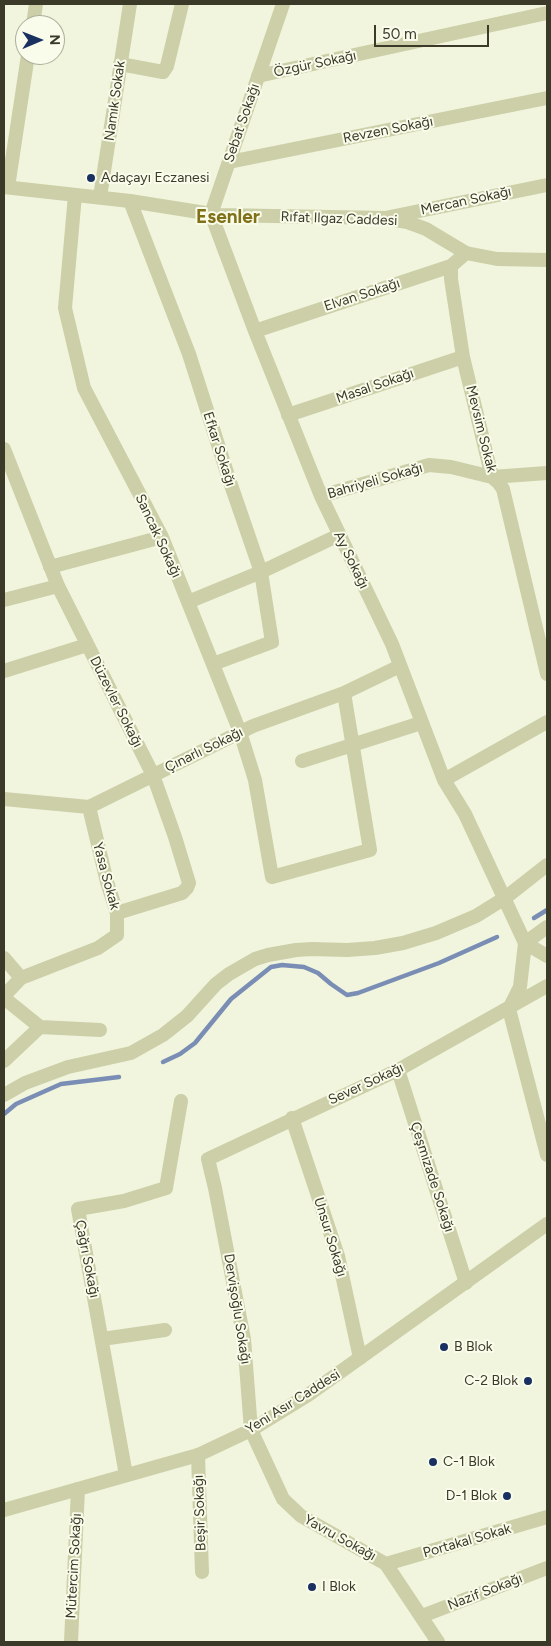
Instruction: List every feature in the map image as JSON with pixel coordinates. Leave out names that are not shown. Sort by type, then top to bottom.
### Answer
[{"type":"street","name":"Namık Sokak","points":[[100,197],[130,4]]},
{"type":"street","points":[[120,64],[163,72],[167,66],[182,4]]},
{"type":"street","name":"Sebat Sokağı","points":[[211,214],[282,4]]},
{"type":"street","name":"Özgür Sokağı","points":[[258,76],[547,13]]},
{"type":"street","points":[[6,187],[26,65]]},
{"type":"street","name":"Revzen Sokağı","points":[[229,162],[547,98]]},
{"type":"street","name":"Mercan Sokağı","points":[[385,218],[547,184]]},
{"type":"street","name":"Rıfat Ilgaz Caddesi","points":[[6,187],[100,197],[211,214],[385,218],[406,222],[426,229],[466,253],[497,259],[547,260]]},
{"type":"street","name":"Sancak Sokağı","points":[[75,195],[65,308],[84,388],[162,537],[240,732],[255,780],[272,877],[370,850],[354,745]]},
{"type":"street","name":"Efkar Sokağı","points":[[130,201],[190,354],[230,482],[261,572],[272,642],[213,664]]},
{"type":"street","name":"Ay Sokağı","points":[[211,214],[288,416],[321,496],[338,535],[392,644],[444,780],[465,814],[525,942]]},
{"type":"street","name":"Elvan Sokağı","points":[[255,331],[451,266],[466,253]]},
{"type":"street","name":"Mevsim Sokak","points":[[451,266],[450,278],[463,357],[492,477],[503,488],[547,674]]},
{"type":"street","name":"Masal Sokağı","points":[[288,416],[463,357]]},
{"type":"street","name":"Düzevler Sokağı","points":[[4,449],[58,586],[153,775],[175,837],[188,883],[187,888],[182,893],[117,913]]},
{"type":"street","name":"Bahriyeli Sokağı","points":[[321,496],[429,465],[451,467],[492,477],[547,473]]},
{"type":"street","points":[[188,602],[261,572],[338,535]]},
{"type":"street","points":[[50,567],[162,537]]},
{"type":"street","points":[[4,600],[58,586]]},
{"type":"street","points":[[4,671],[87,645]]},
{"type":"street","name":"Çınarlı Sokağı","points":[[89,807],[253,726],[344,693],[400,666]]},
{"type":"street","points":[[344,693],[354,745]]},
{"type":"street","points":[[444,780],[547,722]]},
{"type":"street","points":[[302,761],[421,723]]},
{"type":"street","points":[[4,799],[89,807]]},
{"type":"street","name":"Yasa Sokak","points":[[4,996],[21,978],[98,948],[117,935],[117,913],[107,882],[89,807]]},
{"type":"street","points":[[4,1095],[25,1083],[68,1067],[132,1053],[164,1035],[187,1016],[216,984],[255,959],[268,954],[296,950],[375,948],[403,944],[436,934],[476,916],[505,898],[547,865]]},
{"type":"street","points":[[525,942],[547,928]]},
{"type":"street","points":[[525,942],[547,956]]},
{"type":"street","points":[[525,942],[520,987],[509,1009],[547,1155]]},
{"type":"street","points":[[4,958],[21,978]]},
{"type":"street","name":"Sever Sokağı","points":[[215,1188],[208,1159],[398,1070],[547,986]]},
{"type":"street","points":[[4,996],[40,1027],[100,1030]]},
{"type":"street","points":[[4,1061],[40,1027]]},
{"type":"street","name":"Çeşmizade Sokağı","points":[[398,1070],[466,1283]]},
{"type":"street","name":"Çağrı Sokağı","points":[[126,1475],[78,1209],[124,1201],[166,1188],[181,1101]]},
{"type":"street","name":"Unsur Sokağı","points":[[292,1118],[338,1256],[360,1358]]},
{"type":"street","name":"Dervişoğlu Sokağı","points":[[215,1188],[244,1338],[251,1430]]},
{"type":"street","name":"Yeni Asır Caddesi","points":[[4,1510],[198,1455],[251,1430],[308,1395],[547,1224]]},
{"type":"street","points":[[102,1339],[165,1330]]},
{"type":"street","name":"Yavru Sokağı","points":[[251,1430],[283,1499],[301,1516],[386,1564],[438,1642]]},
{"type":"street","name":"Beşir Sokağı","points":[[198,1455],[202,1572]]},
{"type":"street","name":"Mütercim Sokağı","points":[[71,1642],[78,1489]]},
{"type":"street","name":"Portakal Sokak","points":[[386,1564],[547,1517]]},
{"type":"street","name":"Nazif Sokağı","points":[[422,1616],[547,1568]]},
{"type":"waterway","points":[[534,918],[547,910]]},
{"type":"waterway","points":[[163,1062],[180,1054],[195,1043],[231,999],[271,967],[282,965],[304,967],[318,973],[347,995],[358,993],[439,963],[497,937]]},
{"type":"waterway","points":[[4,1114],[16,1104],[61,1084],[119,1077]]},
{"type":"place","name":"Adaçayı Eczanesi","points":[[91,178]]},
{"type":"place","name":"B Blok","points":[[444,1347]]},
{"type":"place","name":"C-2 Blok","points":[[528,1381]]},
{"type":"place","name":"C-1 Blok","points":[[433,1462]]},
{"type":"place","name":"D-1 Blok","points":[[507,1496]]},
{"type":"place","name":"I Blok","points":[[312,1587]]},
{"type":"district","name":"Esenler","points":[[228,217]]}]
